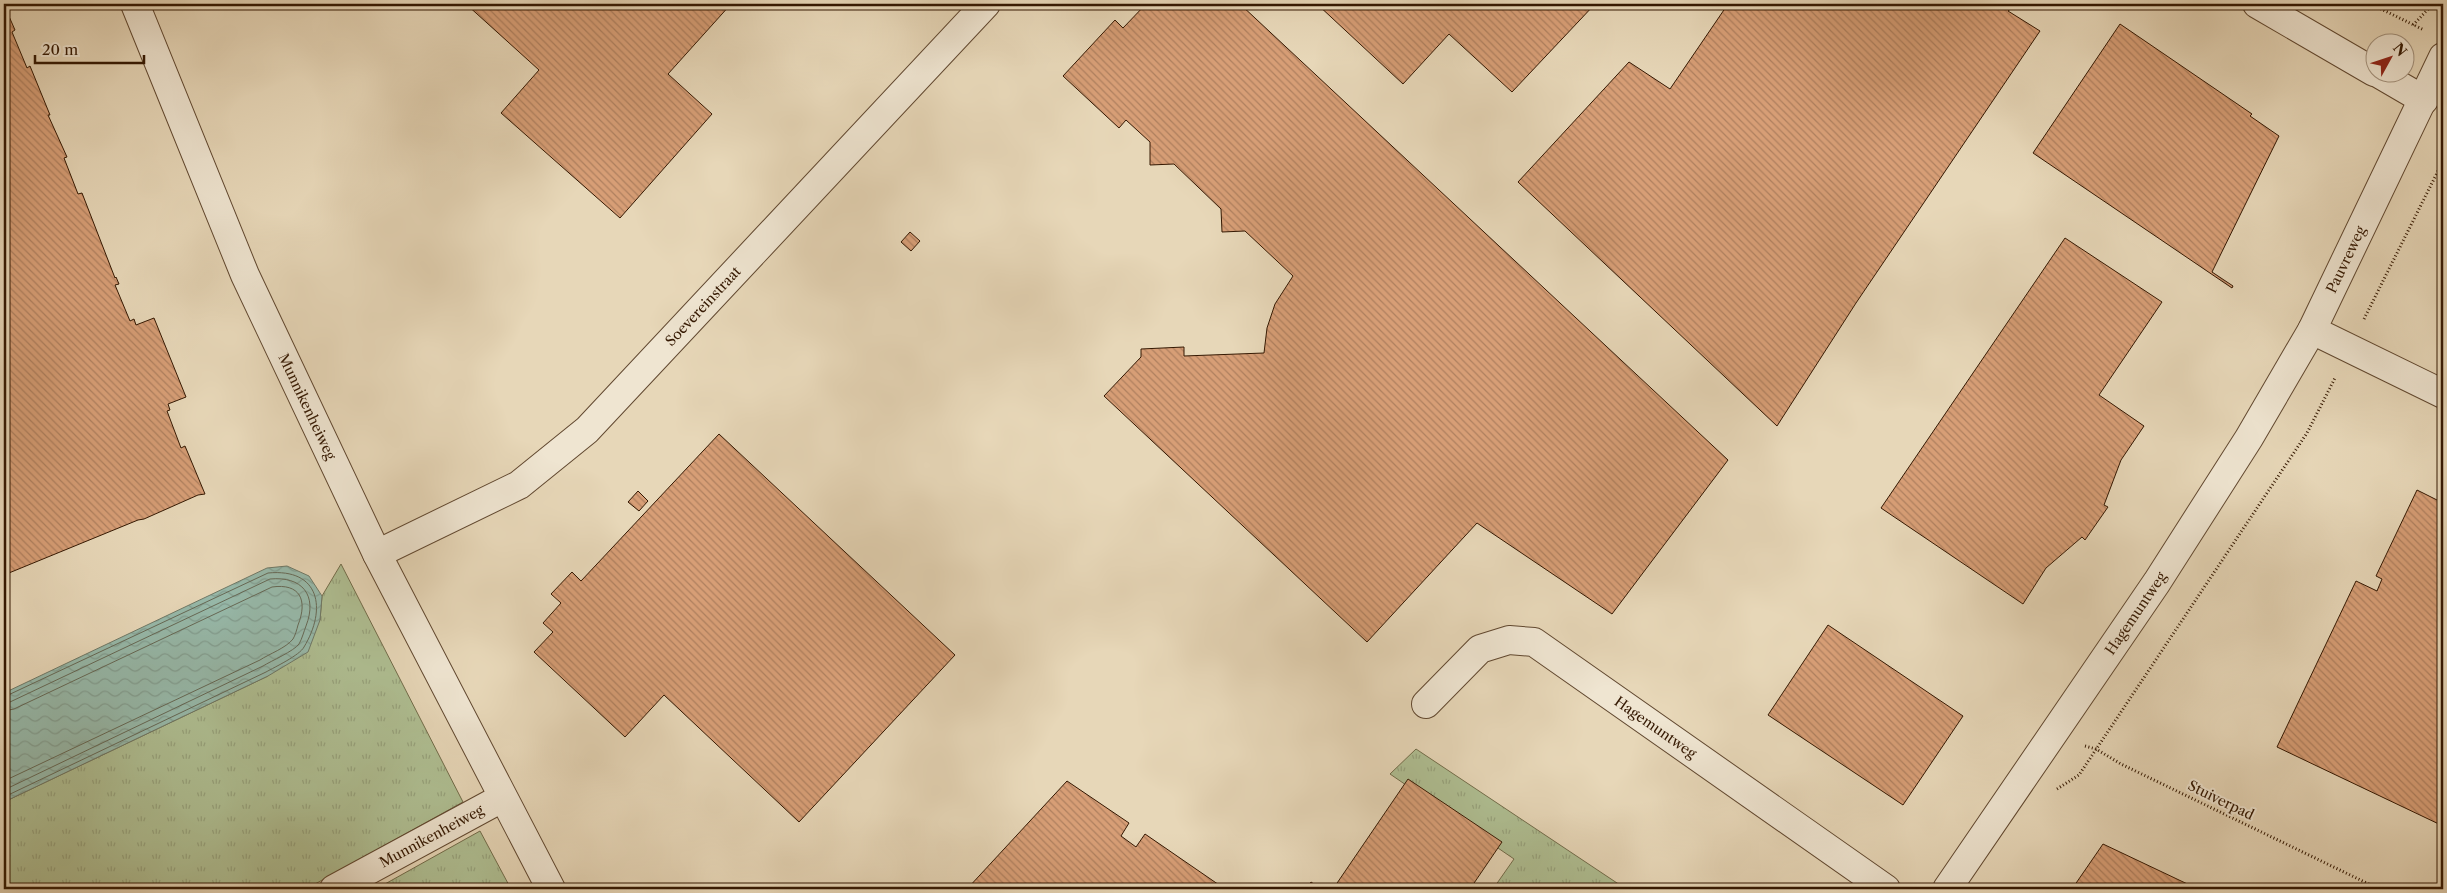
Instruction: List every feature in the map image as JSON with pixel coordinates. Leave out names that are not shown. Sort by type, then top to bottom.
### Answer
[{"type":"street","name":"Munnikenheiweg","points":[[135,4],[245,275],[377,554],[502,798],[552,889]]},
{"type":"street","name":"Soevereinstraat","points":[[377,554],[518,485],[587,430],[986,4]]},
{"type":"street","points":[[2257,4],[2364,66]]},
{"type":"street","name":"Pauvreweg","points":[[2312,330],[2424,100],[2443,56]]},
{"type":"street","points":[[2392,82],[2424,100]]},
{"type":"street","points":[[2312,330],[2443,394]]},
{"type":"street","name":"Hagemuntweg","points":[[1947,889],[2157,582],[2249,438],[2312,330]]},
{"type":"street","name":"Hagemuntweg","points":[[1426,704],[1480,649],[1509,640],[1534,642],[1886,889]]},
{"type":"street","name":"Munnikenheiweg","points":[[334,889],[502,798]]},
{"type":"path","points":[[2371,4],[2413,25],[2433,4]]},
{"type":"path","points":[[2096,749],[2307,433],[2443,161]]},
{"type":"path","name":"Stuiverpad","points":[[2051,737],[2096,749],[2121,764],[2379,889]]},
{"type":"green space","points":[[341,564],[463,802],[306,889],[110,889],[96,884],[76,889],[4,889],[4,802],[268,676],[320,620],[322,596]]},
{"type":"green space","points":[[1416,749],[1626,889],[1493,889],[1514,859],[1390,774]]},
{"type":"green space","points":[[480,831],[511,889],[376,889]]},
{"type":"water","points":[[287,566],[309,576],[322,596],[320,620],[308,652],[268,676],[4,802],[4,693],[267,568]]},
{"type":"building","points":[[466,4],[731,4],[668,74],[712,114],[620,218],[501,113],[539,70]]},
{"type":"building","points":[[1146,4],[1240,4],[1728,460],[1612,614],[1477,523],[1367,642],[1104,396],[1141,357],[1141,349],[1184,347],[1184,356],[1264,353],[1267,328],[1275,304],[1293,276],[1245,231],[1222,232],[1221,209],[1174,164],[1150,165],[1150,142],[1126,120],[1119,128],[1063,76],[1115,20],[1123,28]]},
{"type":"building","points":[[1317,4],[1595,4],[1512,92],[1449,34],[1403,84]]},
{"type":"building","points":[[1728,4],[2017,4],[2008,11],[2040,31],[1856,303],[1777,426],[1518,182],[1629,62],[1670,89]]},
{"type":"building","points":[[4,5],[15,30],[12,32],[27,68],[30,66],[50,115],[48,115],[67,157],[64,158],[78,194],[82,193],[119,284],[115,285],[130,321],[134,319],[136,325],[154,318],[186,397],[168,404],[170,410],[167,411],[181,448],[185,446],[205,494],[198,495],[144,519],[4,575]]},
{"type":"building","points":[[2120,24],[2252,114],[2250,116],[2279,136],[2212,272],[2233,286],[2232,288],[2033,153]]},
{"type":"building","points":[[910,232],[920,241],[911,251],[901,242]]},
{"type":"building","points":[[2065,238],[2162,302],[2099,395],[2144,426],[2121,460],[2104,505],[2108,507],[2085,540],[2082,537],[2046,568],[2023,604],[1881,508]]},
{"type":"building","points":[[719,434],[955,655],[799,822],[664,695],[625,737],[534,652],[553,632],[543,623],[561,603],[551,594],[572,572],[581,581]]},
{"type":"building","points":[[2417,490],[2443,503],[2443,826],[2277,747],[2356,581],[2377,591],[2382,579],[2376,576]]},
{"type":"building","points":[[638,491],[648,501],[639,511],[628,502]]},
{"type":"building","points":[[1828,625],[1963,716],[1903,805],[1768,715]]},
{"type":"building","points":[[1408,779],[1502,842],[1470,889],[1333,889]]},
{"type":"building","points":[[1067,781],[1129,823],[1121,836],[1136,847],[1145,834],[1225,889],[967,889]]},
{"type":"building","points":[[2103,844],[2198,889],[2072,889]]},
{"type":"building","points":[[1311,882],[1321,889],[1306,889]]}]
